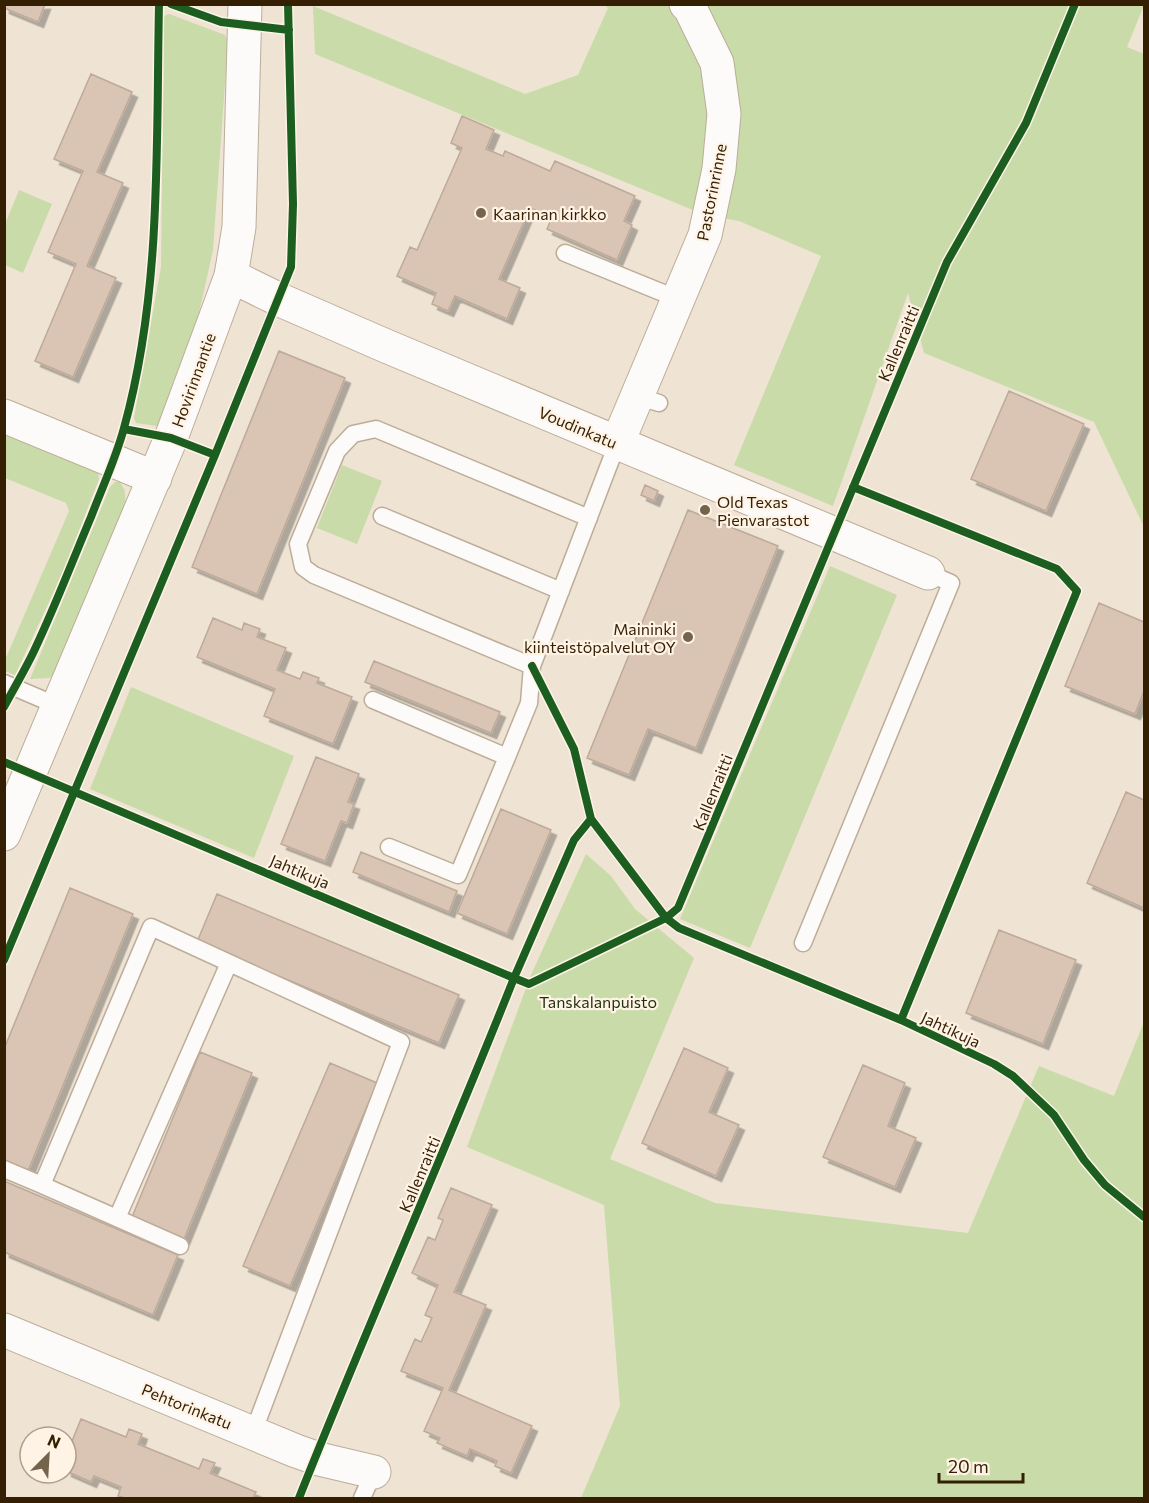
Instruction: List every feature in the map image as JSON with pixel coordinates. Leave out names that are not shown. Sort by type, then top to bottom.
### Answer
[{"type":"street","name":"Hovirinnantie","points":[[4,834],[155,478],[201,361],[231,276],[238,227],[245,4]]},
{"type":"street","name":"Pastorinrinne","points":[[617,444],[648,400],[678,299],[705,235],[719,169],[723,114],[717,63],[686,4]]},
{"type":"street","name":"Voudinkatu","points":[[231,276],[318,317],[928,573]]},
{"type":"street","points":[[4,416],[155,478]]},
{"type":"street","name":"Pehtorinkatu","points":[[4,1330],[315,1458],[368,1485]]},
{"type":"lane","points":[[565,253],[678,299]]},
{"type":"lane","points":[[532,666],[314,575],[303,567],[298,544],[337,451],[353,434],[376,429],[589,518]]},
{"type":"lane","points":[[389,847],[458,875],[530,703],[532,666],[617,444]]},
{"type":"lane","points":[[382,516],[561,591]]},
{"type":"lane","points":[[802,943],[951,582],[928,573]]},
{"type":"lane","points":[[4,683],[58,706]]},
{"type":"lane","points":[[374,700],[507,757]]},
{"type":"lane","points":[[42,1185],[151,927],[401,1042],[253,1433]]},
{"type":"lane","points":[[117,1218],[229,963]]},
{"type":"lane","points":[[4,1169],[180,1246]]},
{"type":"green space","points":[[604,5],[1144,5],[1127,47],[1144,54],[1144,527],[1094,422],[924,353],[908,293],[833,506],[734,465],[821,256],[739,221],[705,215],[315,54],[313,6],[525,94],[578,75],[608,8]]},
{"type":"green space","points":[[169,14],[225,35],[228,41],[213,250],[193,340],[164,421],[157,426],[136,423],[134,418],[161,267],[164,16]]},
{"type":"green space","points":[[19,190],[52,204],[23,273],[5,265],[5,224]]},
{"type":"green space","points":[[4,433],[98,473],[99,479],[63,572],[15,675],[5,671],[5,660],[69,511],[66,503],[5,478]]},
{"type":"green space","points":[[342,465],[382,481],[357,544],[317,528]]},
{"type":"green space","points":[[115,482],[120,482],[125,491],[126,513],[59,672],[49,678],[30,679],[110,487]]},
{"type":"green space","points":[[830,566],[897,595],[750,948],[680,919]]},
{"type":"green space","points":[[131,687],[294,756],[254,858],[90,789]]},
{"type":"green space","name":"Tanskalanpuisto","points":[[586,854],[611,876],[635,909],[694,958],[610,1159],[715,1203],[968,1233],[1039,1066],[1114,1096],[1144,1022],[1144,1498],[581,1498],[620,1406],[604,1205],[467,1147],[531,975]]},
{"type":"building","points":[[4,4],[45,4],[38,22],[4,8]]},
{"type":"building","points":[[91,74],[132,92],[97,172],[123,183],[87,266],[116,278],[73,377],[35,361],[76,264],[48,252],[83,171],[54,159]]},
{"type":"building","name":"Kaarinan kirkko","points":[[462,116],[494,130],[486,149],[503,156],[505,151],[550,171],[555,161],[635,196],[624,221],[632,225],[617,260],[547,229],[552,217],[530,208],[499,279],[520,288],[507,319],[455,296],[448,311],[432,304],[436,293],[397,276],[410,247],[417,250],[462,148],[451,143]]},
{"type":"building","points":[[279,351],[345,378],[257,594],[192,567]]},
{"type":"building","points":[[1009,391],[1084,424],[1046,511],[971,479]]},
{"type":"building","points":[[645,485],[658,491],[654,501],[641,495]]},
{"type":"building","name":"Maininki kiinteistöpalvelut OY","points":[[688,510],[778,546],[696,748],[648,729],[629,775],[587,758]]},
{"type":"building","points":[[1099,603],[1144,622],[1144,691],[1135,714],[1065,686]]},
{"type":"building","points":[[213,618],[242,630],[244,623],[260,629],[257,637],[286,648],[277,670],[300,679],[303,672],[319,678],[317,683],[352,697],[333,744],[264,716],[275,689],[197,657]]},
{"type":"building","points":[[374,661],[500,712],[491,733],[365,682]]},
{"type":"building","points":[[316,757],[359,774],[348,802],[354,804],[347,823],[341,821],[325,861],[281,844]]},
{"type":"building","points":[[1126,792],[1144,800],[1144,908],[1087,883]]},
{"type":"building","points":[[501,809],[551,830],[507,934],[457,913]]},
{"type":"building","points":[[361,852],[457,891],[449,912],[353,872]]},
{"type":"building","points":[[70,888],[133,914],[28,1171],[4,1161],[4,1049]]},
{"type":"building","points":[[217,894],[459,995],[439,1043],[197,942]]},
{"type":"building","points":[[999,930],[1076,960],[1043,1044],[966,1013]]},
{"type":"building","points":[[684,1048],[728,1068],[709,1112],[739,1125],[716,1176],[642,1143]]},
{"type":"building","points":[[200,1052],[252,1073],[184,1239],[132,1217]]},
{"type":"building","points":[[330,1063],[377,1083],[290,1286],[243,1266]]},
{"type":"building","points":[[863,1065],[905,1083],[888,1126],[916,1138],[895,1187],[823,1157]]},
{"type":"building","points":[[4,1181],[178,1255],[153,1315],[4,1252]]},
{"type":"building","points":[[451,1188],[492,1205],[454,1292],[486,1305],[449,1390],[532,1426],[511,1473],[495,1466],[497,1461],[470,1449],[467,1456],[437,1443],[440,1438],[424,1431],[443,1388],[401,1371],[415,1339],[421,1342],[432,1318],[425,1315],[438,1285],[412,1273],[428,1237],[435,1240],[443,1220],[438,1218]]},
{"type":"building","points":[[81,1419],[126,1437],[129,1429],[142,1434],[138,1444],[199,1469],[203,1459],[215,1463],[210,1473],[256,1492],[253,1498],[125,1498],[118,1496],[121,1487],[94,1476],[91,1482],[78,1476],[78,1426]]},
{"type":"cycle path","points":[[4,707],[42,634],[113,462],[124,428],[136,376],[145,324],[155,218],[159,4]]},
{"type":"cycle path","points":[[171,4],[221,22],[289,30]]},
{"type":"cycle path","points":[[4,960],[291,267],[293,204],[288,4]]},
{"type":"cycle path","name":"Kallenraitti","points":[[299,1498],[514,978],[529,984],[666,918],[678,908],[947,262],[1026,123],[1075,4]]},
{"type":"cycle path","points":[[124,429],[171,438],[215,455]]},
{"type":"cycle path","points":[[853,487],[1057,569],[1077,591],[901,1020]]},
{"type":"cycle path","name":"Jahtikuja","points":[[532,666],[574,749],[591,819],[666,918],[679,928],[901,1020],[994,1064],[1013,1076],[1054,1115],[1084,1160],[1105,1185],[1144,1217]]},
{"type":"cycle path","name":"Jahtikuja","points":[[4,762],[514,978],[574,840],[591,819]]},
{"type":"place","name":"Kaarinan kirkko","points":[[481,213]]},
{"type":"place","name":"Old Texas Pienvarastot","points":[[705,510]]},
{"type":"place","name":"Maininki kiinteistöpalvelut OY","points":[[688,637]]}]
